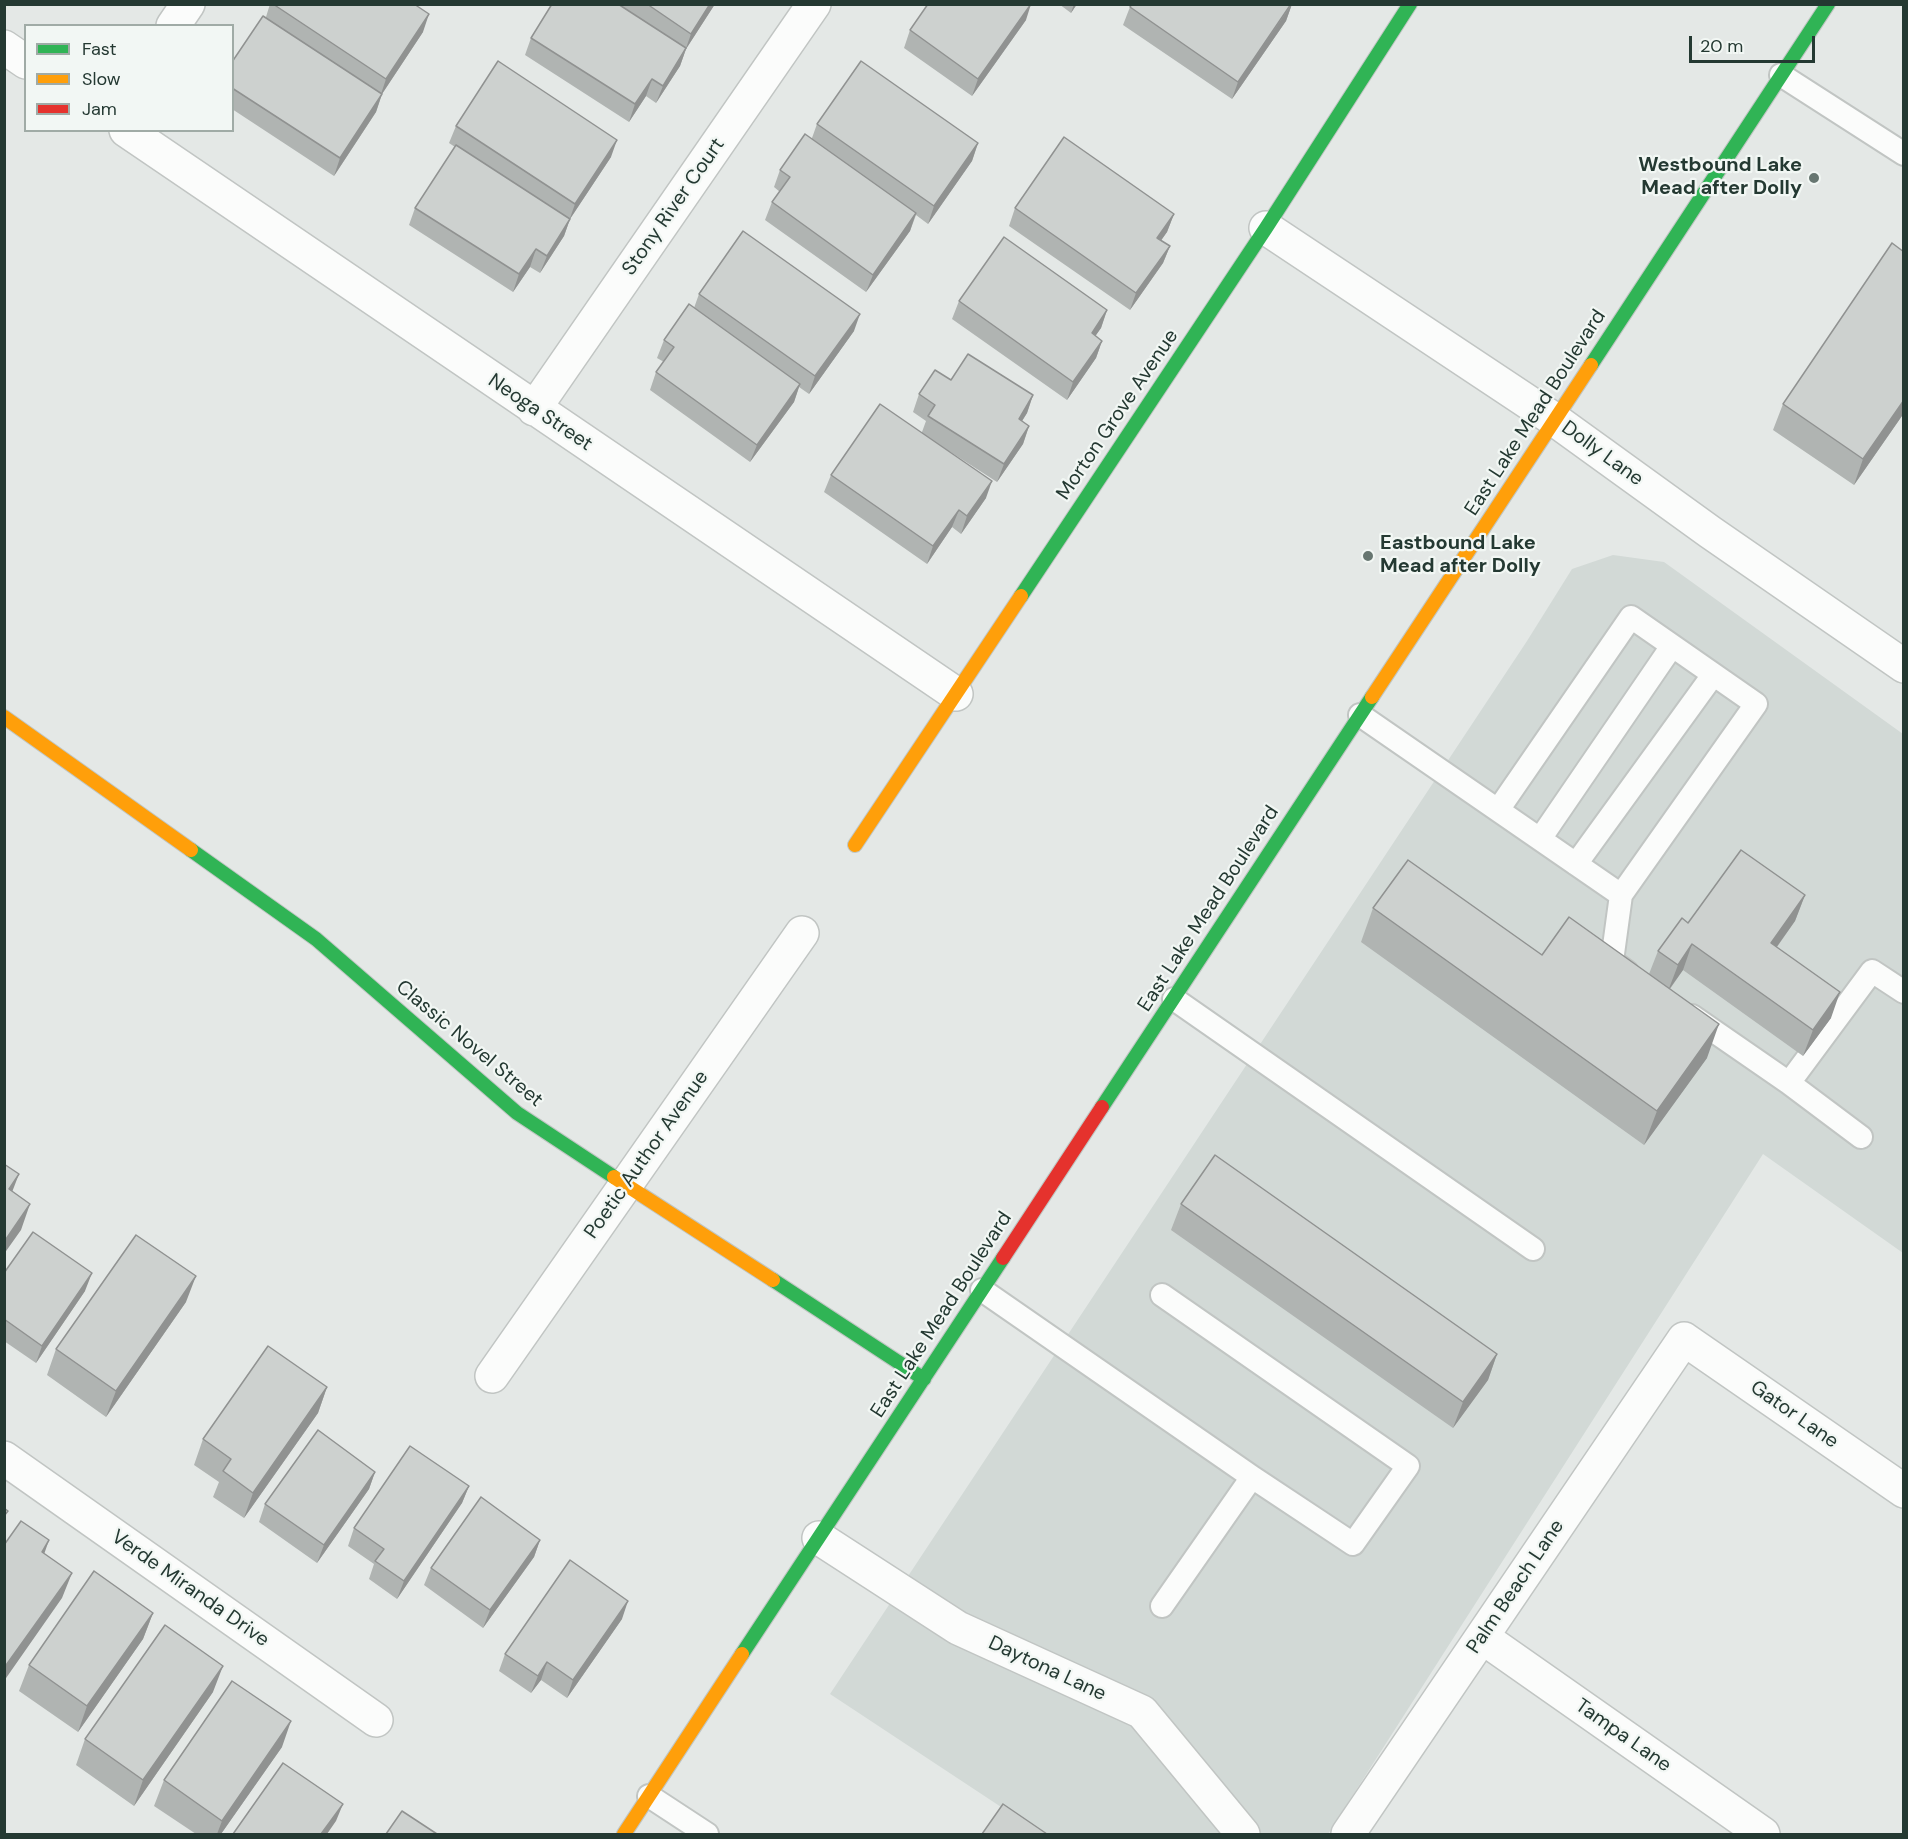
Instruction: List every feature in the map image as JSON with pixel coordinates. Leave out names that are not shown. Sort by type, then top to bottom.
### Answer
[{"type":"main road","name":"East Lake Mead Boulevard","points":[[624,1834],[1827,4]]},
{"type":"main road","name":"Morton Grove Avenue","points":[[855,845],[1266,228],[1402,7]]},
{"type":"main road","name":"Classic Novel Street","points":[[4,717],[316,939],[518,1113],[924,1379]]},
{"type":"street","points":[[174,24],[188,4]]},
{"type":"street","name":"Stony River Court","points":[[534,409],[814,4]]},
{"type":"street","points":[[4,47],[24,61]]},
{"type":"street","name":"Neoga Street","points":[[129,132],[956,694]]},
{"type":"street","name":"Dolly Lane","points":[[1266,228],[1555,420],[1710,532],[1904,666]]},
{"type":"street","name":"Poetic Author Avenue","points":[[492,1376],[802,933]]},
{"type":"street","name":"Gator Lane","points":[[1684,1339],[1904,1491]]},
{"type":"street","name":"Palm Beach Lane","points":[[1348,1834],[1684,1339]]},
{"type":"street","name":"Verde Miranda Drive","points":[[4,1458],[376,1720]]},
{"type":"street","name":"Daytona Lane","points":[[819,1538],[958,1628],[1142,1713],[1243,1834]]},
{"type":"street","name":"Tampa Lane","points":[[1482,1637],[1763,1834]]},
{"type":"lane","points":[[1781,75],[1904,154]]},
{"type":"lane","points":[[1498,810],[1630,617],[1756,704],[1621,895],[1612,962],[1642,982]]},
{"type":"lane","points":[[1540,839],[1672,646]]},
{"type":"lane","points":[[1576,864],[1713,675]]},
{"type":"lane","points":[[1360,715],[1621,895]]},
{"type":"lane","points":[[1789,1083],[1872,971],[1904,992]]},
{"type":"lane","points":[[1174,999],[1533,1249]]},
{"type":"lane","points":[[1671,1002],[1789,1083],[1862,1137]]},
{"type":"lane","points":[[982,1290],[1252,1478],[1353,1544],[1408,1466],[1162,1295]]},
{"type":"lane","points":[[1162,1606],[1252,1478]]},
{"type":"lane","points":[[649,1796],[707,1834]]},
{"type":"shaded area","points":[[1613,555],[1664,562],[1903,734],[1903,1253],[1763,1154],[1328,1834],[1042,1834],[830,1694],[1527,641],[1572,569]]},
{"type":"building","points":[[273,4],[414,4],[429,14],[386,79]]},
{"type":"building","points":[[552,4],[618,4],[686,48],[663,86],[652,79],[635,104],[531,38]]},
{"type":"building","points":[[647,4],[710,4],[691,34]]},
{"type":"building","points":[[928,4],[1031,4],[978,79],[910,30]]},
{"type":"building","points":[[1132,4],[1291,4],[1238,82],[1130,7]]},
{"type":"building","points":[[263,16],[382,94],[340,158],[234,89],[234,59]]},
{"type":"building","points":[[498,61],[617,140],[575,204],[456,126]]},
{"type":"building","points":[[861,61],[978,143],[934,206],[817,124]]},
{"type":"building","points":[[805,134],[916,213],[873,275],[772,202],[790,177],[780,170]]},
{"type":"building","points":[[1064,137],[1174,214],[1157,238],[1170,246],[1136,293],[1015,208]]},
{"type":"building","points":[[456,145],[570,219],[547,256],[536,249],[519,274],[415,208]]},
{"type":"building","points":[[743,231],[860,314],[815,376],[699,294]]},
{"type":"building","points":[[1004,237],[1107,310],[1092,333],[1102,341],[1073,382],[959,301]]},
{"type":"building","points":[[1892,243],[1904,252],[1904,400],[1863,459],[1783,404]]},
{"type":"building","points":[[689,304],[800,384],[757,445],[656,372],[674,347],[664,340]]},
{"type":"building","points":[[968,354],[1033,395],[1019,419],[1029,426],[1004,464],[928,416],[935,405],[919,394],[935,370],[951,380]]},
{"type":"building","points":[[880,404],[992,481],[967,516],[959,510],[933,546],[831,475]]},
{"type":"building","points":[[1741,850],[1805,895],[1771,943],[1840,992],[1813,1030],[1692,944],[1678,965],[1658,951],[1682,918],[1688,923]]},
{"type":"building","points":[[1408,860],[1542,955],[1569,917],[1719,1024],[1657,1111],[1373,908]]},
{"type":"building","points":[[1215,1155],[1497,1354],[1463,1402],[1181,1204]]},
{"type":"building","points":[[4,1164],[19,1174],[9,1189],[30,1204],[4,1242]]},
{"type":"building","points":[[33,1232],[92,1273],[42,1346],[4,1319],[4,1273]]},
{"type":"building","points":[[136,1235],[196,1276],[116,1391],[56,1349]]},
{"type":"building","points":[[268,1346],[327,1387],[253,1493],[223,1471],[231,1459],[203,1439]]},
{"type":"building","points":[[318,1430],[375,1472],[324,1545],[265,1504]]},
{"type":"building","points":[[410,1446],[469,1486],[404,1581],[375,1561],[384,1549],[354,1528]]},
{"type":"building","points":[[481,1497],[540,1540],[490,1610],[431,1568]]},
{"type":"building","points":[[21,1521],[49,1540],[42,1552],[72,1573],[4,1668],[4,1545]]},
{"type":"building","points":[[570,1560],[628,1601],[573,1680],[547,1662],[538,1676],[505,1654]]},
{"type":"building","points":[[94,1571],[153,1613],[87,1706],[29,1665]]},
{"type":"building","points":[[165,1625],[223,1666],[143,1780],[85,1739]]},
{"type":"building","points":[[232,1681],[291,1721],[222,1821],[164,1780]]},
{"type":"building","points":[[283,1763],[343,1804],[321,1834],[233,1834]]},
{"type":"building","points":[[1003,1804],[1047,1834],[982,1834]]},
{"type":"building","points":[[402,1811],[437,1834],[386,1834]]},
{"type":"traffic: fast","points":[[1021,596],[1266,228],[1410,4]]},
{"type":"traffic: fast","points":[[1591,365],[1828,4]]},
{"type":"traffic: fast","points":[[1102,1107],[1372,697]]},
{"type":"traffic: fast","points":[[191,850],[316,939],[517,1113],[614,1177]]},
{"type":"traffic: fast","points":[[742,1654],[1003,1258]]},
{"type":"traffic: fast","points":[[773,1280],[924,1379]]},
{"type":"traffic: slow","points":[[1372,697],[1591,365]]},
{"type":"traffic: slow","points":[[855,845],[1021,596]]},
{"type":"traffic: slow","points":[[4,717],[191,850]]},
{"type":"traffic: slow","points":[[614,1177],[773,1280]]},
{"type":"traffic: slow","points":[[624,1834],[742,1654]]},
{"type":"traffic: jam","points":[[1003,1258],[1102,1107]]},
{"type":"place","name":"Westbound Lake Mead after Dolly","points":[[1814,178]]},
{"type":"place","name":"Eastbound Lake Mead after Dolly","points":[[1368,556]]}]
